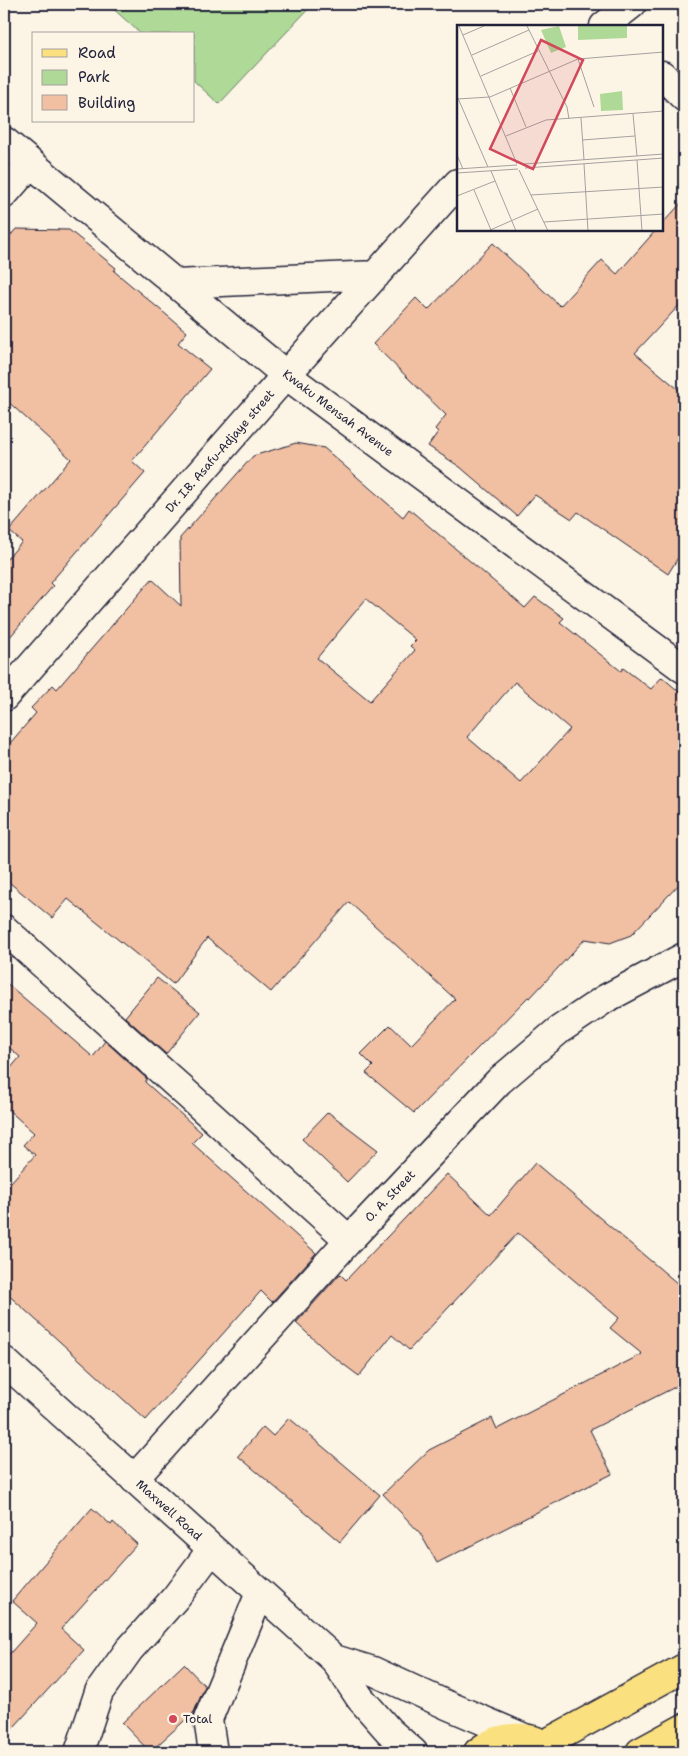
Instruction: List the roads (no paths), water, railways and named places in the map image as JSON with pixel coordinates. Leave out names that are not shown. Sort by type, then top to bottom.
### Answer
[{"type":"main road","points":[[478,1752],[499,1739],[540,1744],[684,1668]]},
{"type":"main road","points":[[640,1752],[684,1728]]},
{"type":"street","points":[[608,25],[632,4]]},
{"type":"street","points":[[663,77],[684,97]]},
{"type":"street","name":"Kwaku Mensah Avenue","points":[[4,141],[286,375],[684,668]]},
{"type":"street","points":[[4,194],[30,164]]},
{"type":"street","name":"Dr. I.B. Asafu-Adjaye street","points":[[4,698],[286,375],[457,185]]},
{"type":"street","points":[[176,284],[376,275]]},
{"type":"street","points":[[4,929],[348,1240]]},
{"type":"street","name":"O. A. Street","points":[[134,1479],[348,1240],[499,1081],[559,1030],[605,999],[684,957]]},
{"type":"street","name":"Maxwell Road","points":[[4,1361],[334,1659],[360,1698],[389,1731],[413,1752]]},
{"type":"street","points":[[79,1752],[99,1692],[129,1650],[176,1597],[212,1549]]},
{"type":"street","points":[[213,1752],[208,1720],[260,1593]]},
{"type":"street","name":"Maxwell Road","points":[[334,1659],[373,1670],[447,1705],[540,1744]]},
{"type":"place","name":"Total","points":[[173,1719]]}]
